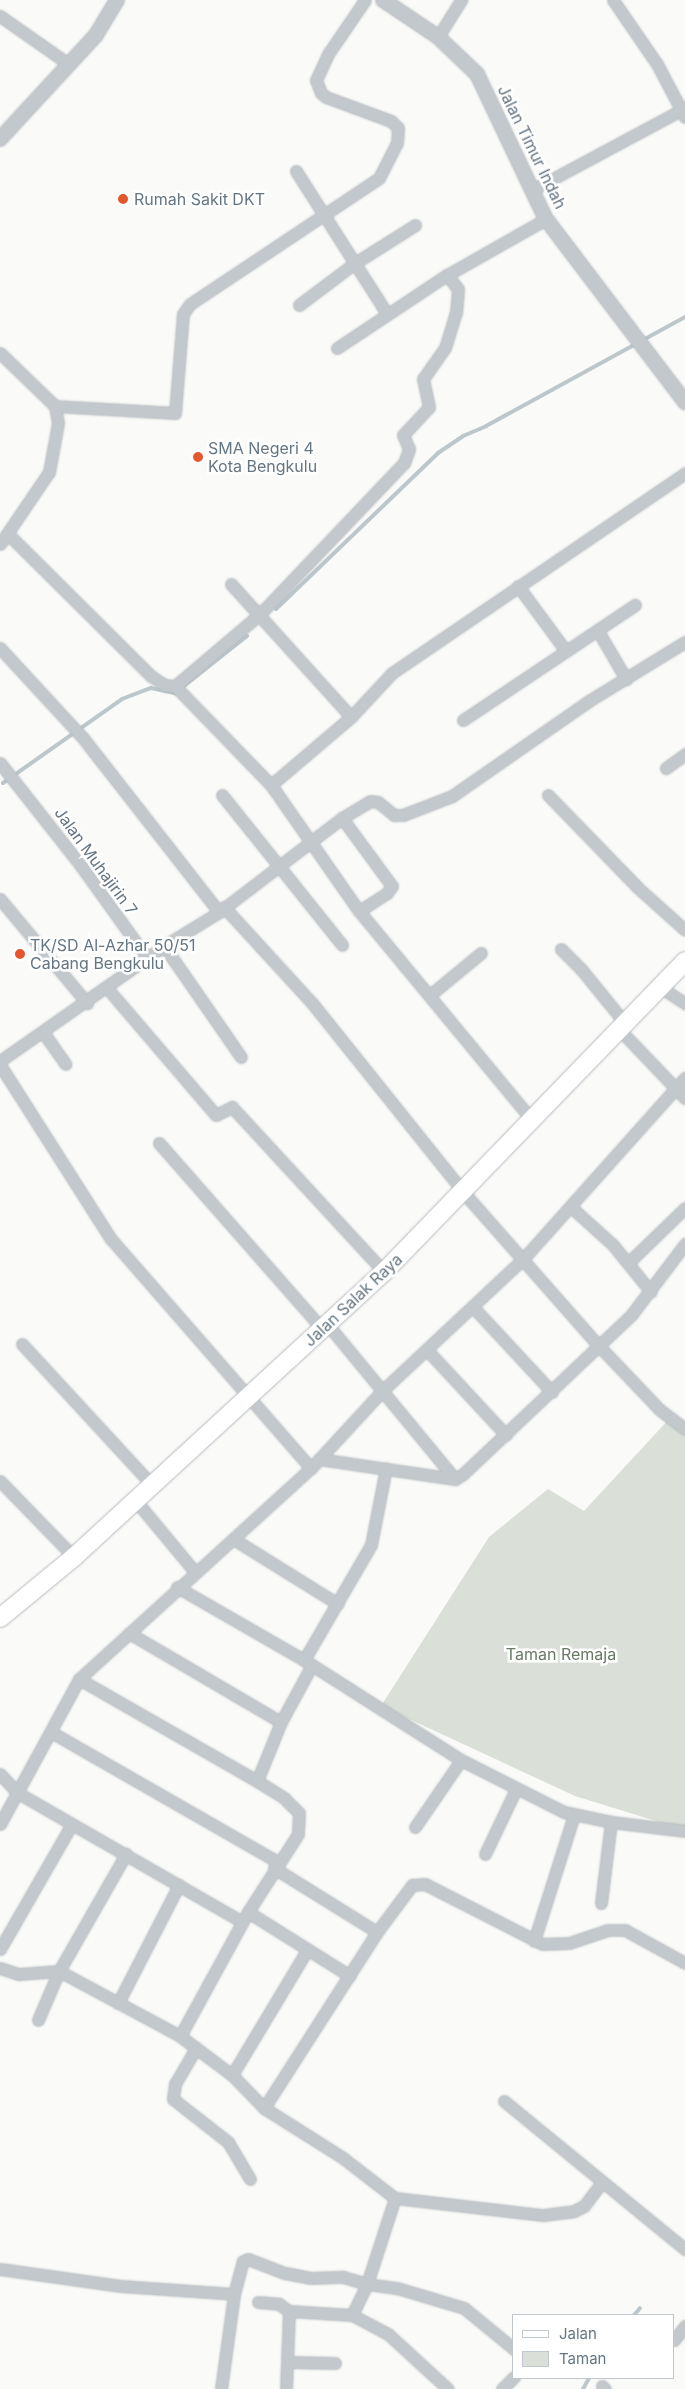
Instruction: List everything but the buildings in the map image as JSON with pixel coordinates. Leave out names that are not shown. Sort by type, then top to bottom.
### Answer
[{"type":"main road","name":"Jalan Salak Raya","points":[[0,1618],[74,1557],[136,1501],[151,1484],[248,1394],[325,1327],[384,1272],[464,1193],[531,1119],[685,961]]},
{"type":"street","points":[[0,139],[96,35],[117,0]]},
{"type":"street","points":[[55,406],[175,413],[185,310],[323,213],[378,178],[399,137],[396,124],[326,97],[317,86],[316,80],[328,54],[365,0]]},
{"type":"street","name":"Jalan Timur Indah","points":[[383,0],[438,37],[477,74],[546,219],[685,402]]},
{"type":"street","points":[[438,37],[461,0]]},
{"type":"street","points":[[532,190],[684,112],[656,64],[613,0]]},
{"type":"street","points":[[0,16],[70,65]]},
{"type":"street","points":[[296,171],[387,314]]},
{"type":"street","points":[[337,348],[447,275],[546,219]]},
{"type":"street","points":[[299,305],[355,262],[415,225]]},
{"type":"street","points":[[176,687],[260,614],[404,463],[409,449],[403,435],[430,407],[423,378],[445,348],[456,313],[458,289],[447,275]]},
{"type":"street","points":[[0,353],[55,406],[58,423],[49,472],[0,544]]},
{"type":"street","points":[[271,785],[351,717],[392,673],[685,473]]},
{"type":"street","points":[[8,534],[151,676],[165,685],[176,687],[271,785],[359,911],[531,1119]]},
{"type":"street","points":[[231,584],[351,717]]},
{"type":"street","points":[[518,586],[566,651]]},
{"type":"street","points":[[463,720],[635,605]]},
{"type":"street","points":[[598,631],[626,679]]},
{"type":"street","points":[[311,1468],[111,1239],[0,1063],[164,946],[222,910],[311,844],[342,818],[370,800],[378,802],[394,815],[403,815],[452,796],[626,679],[685,642]]},
{"type":"street","points":[[0,648],[84,738],[222,910],[312,1003],[464,1193],[599,1346],[660,1410],[685,1429]]},
{"type":"street","points":[[666,768],[685,754]]},
{"type":"street","name":"Jalan Muhajirin 7","points":[[4,767],[18,783],[147,958]]},
{"type":"street","points":[[222,795],[342,945]]},
{"type":"street","points":[[548,795],[637,887],[685,930]]},
{"type":"street","points":[[342,818],[392,886],[387,894],[359,911]]},
{"type":"street","points":[[0,899],[86,1003]]},
{"type":"street","points":[[164,946],[241,1057]]},
{"type":"street","points":[[561,949],[581,969],[621,1025],[675,1089],[685,1098]]},
{"type":"street","points":[[430,995],[481,953]]},
{"type":"street","points":[[660,987],[685,1003]]},
{"type":"street","points":[[106,988],[216,1115],[232,1106],[384,1272]]},
{"type":"street","points":[[43,1032],[66,1064]]},
{"type":"street","points":[[0,1824],[79,1679],[177,1587],[235,1540],[320,1459],[383,1390],[523,1259],[685,1078]]},
{"type":"street","points":[[159,1143],[383,1390],[455,1479]]},
{"type":"street","points":[[571,1207],[613,1245],[651,1292]]},
{"type":"street","points":[[628,1263],[685,1208]]},
{"type":"street","points":[[320,1459],[455,1479],[506,1436],[599,1346],[651,1292],[685,1244]]},
{"type":"street","points":[[472,1307],[552,1392]]},
{"type":"street","points":[[22,1344],[151,1484]]},
{"type":"street","points":[[427,1350],[506,1436]]},
{"type":"street","points":[[257,1781],[308,1662],[371,1545],[386,1468]]},
{"type":"street","points":[[0,1481],[74,1557]]},
{"type":"street","points":[[136,1501],[195,1572]]},
{"type":"street","points":[[235,1540],[338,1604]]},
{"type":"street","points":[[177,1587],[308,1662],[461,1760],[516,1788],[574,1815],[611,1822],[685,1831]]},
{"type":"street","points":[[129,1632],[281,1722]]},
{"type":"street","points":[[79,1679],[257,1781],[284,1798],[299,1813],[298,1834],[276,1865],[242,1922],[180,2036]]},
{"type":"street","points":[[51,1732],[276,1865],[377,1932]]},
{"type":"street","points":[[415,1827],[461,1760]]},
{"type":"street","points":[[0,1774],[18,1793],[242,1922]]},
{"type":"street","points":[[485,1854],[516,1788]]},
{"type":"street","points":[[534,1941],[574,1815]]},
{"type":"street","points":[[601,1903],[611,1822]]},
{"type":"street","points":[[0,1949],[72,1824]]},
{"type":"street","points":[[38,2020],[59,1971],[126,1854]]},
{"type":"street","points":[[264,2108],[402,1894],[418,1883],[534,1941],[557,1945],[608,1930],[625,1930],[685,1963]]},
{"type":"street","points":[[118,2003],[179,1885]]},
{"type":"street","points":[[248,1912],[350,1976]]},
{"type":"street","points":[[232,2074],[307,1950]]},
{"type":"street","points":[[0,1968],[19,1974],[59,1971],[180,2036],[232,2074],[264,2108],[343,2158],[395,2198],[543,2215],[574,2211],[584,2206],[602,2182]]},
{"type":"street","points":[[196,2048],[174,2084],[173,2099],[228,2142],[250,2179]]},
{"type":"street","points":[[504,2101],[685,2249]]},
{"type":"street","points":[[352,2315],[367,2284],[395,2198]]},
{"type":"street","points":[[221,2389],[240,2264],[248,2259],[285,2273],[310,2278],[343,2277],[464,2308],[512,2347]]},
{"type":"street","points":[[0,2269],[121,2286],[234,2294]]},
{"type":"street","points":[[258,2302],[279,2304],[289,2311],[352,2315],[388,2334],[448,2389]]},
{"type":"street","points":[[286,2389],[289,2311]]},
{"type":"street","points":[[675,2339],[685,2326]]},
{"type":"street","points":[[288,2362],[335,2363]]},
{"type":"street","points":[[502,2389],[512,2379]]},
{"type":"green space","name":"Taman Remaja","points":[[669,1419],[685,1432],[685,1830],[575,1796],[381,1706],[489,1537],[548,1489],[584,1511]]},
{"type":"waterway","points":[[276,609],[438,453],[463,436],[486,426],[685,317]]},
{"type":"waterway","points":[[3,783],[122,699],[151,688],[175,693],[247,636]]},
{"type":"waterway","points":[[635,2314],[640,2308]]},
{"type":"waterway","points":[[583,2389],[588,2379]]},
{"type":"place","name":"Rumah Sakit DKT","points":[[123,199]]},
{"type":"place","name":"SMA Negeri 4 Kota Bengkulu","points":[[198,457]]},
{"type":"place","name":"TK/SD Al-Azhar 50/51 Cabang Bengkulu","points":[[20,954]]}]
